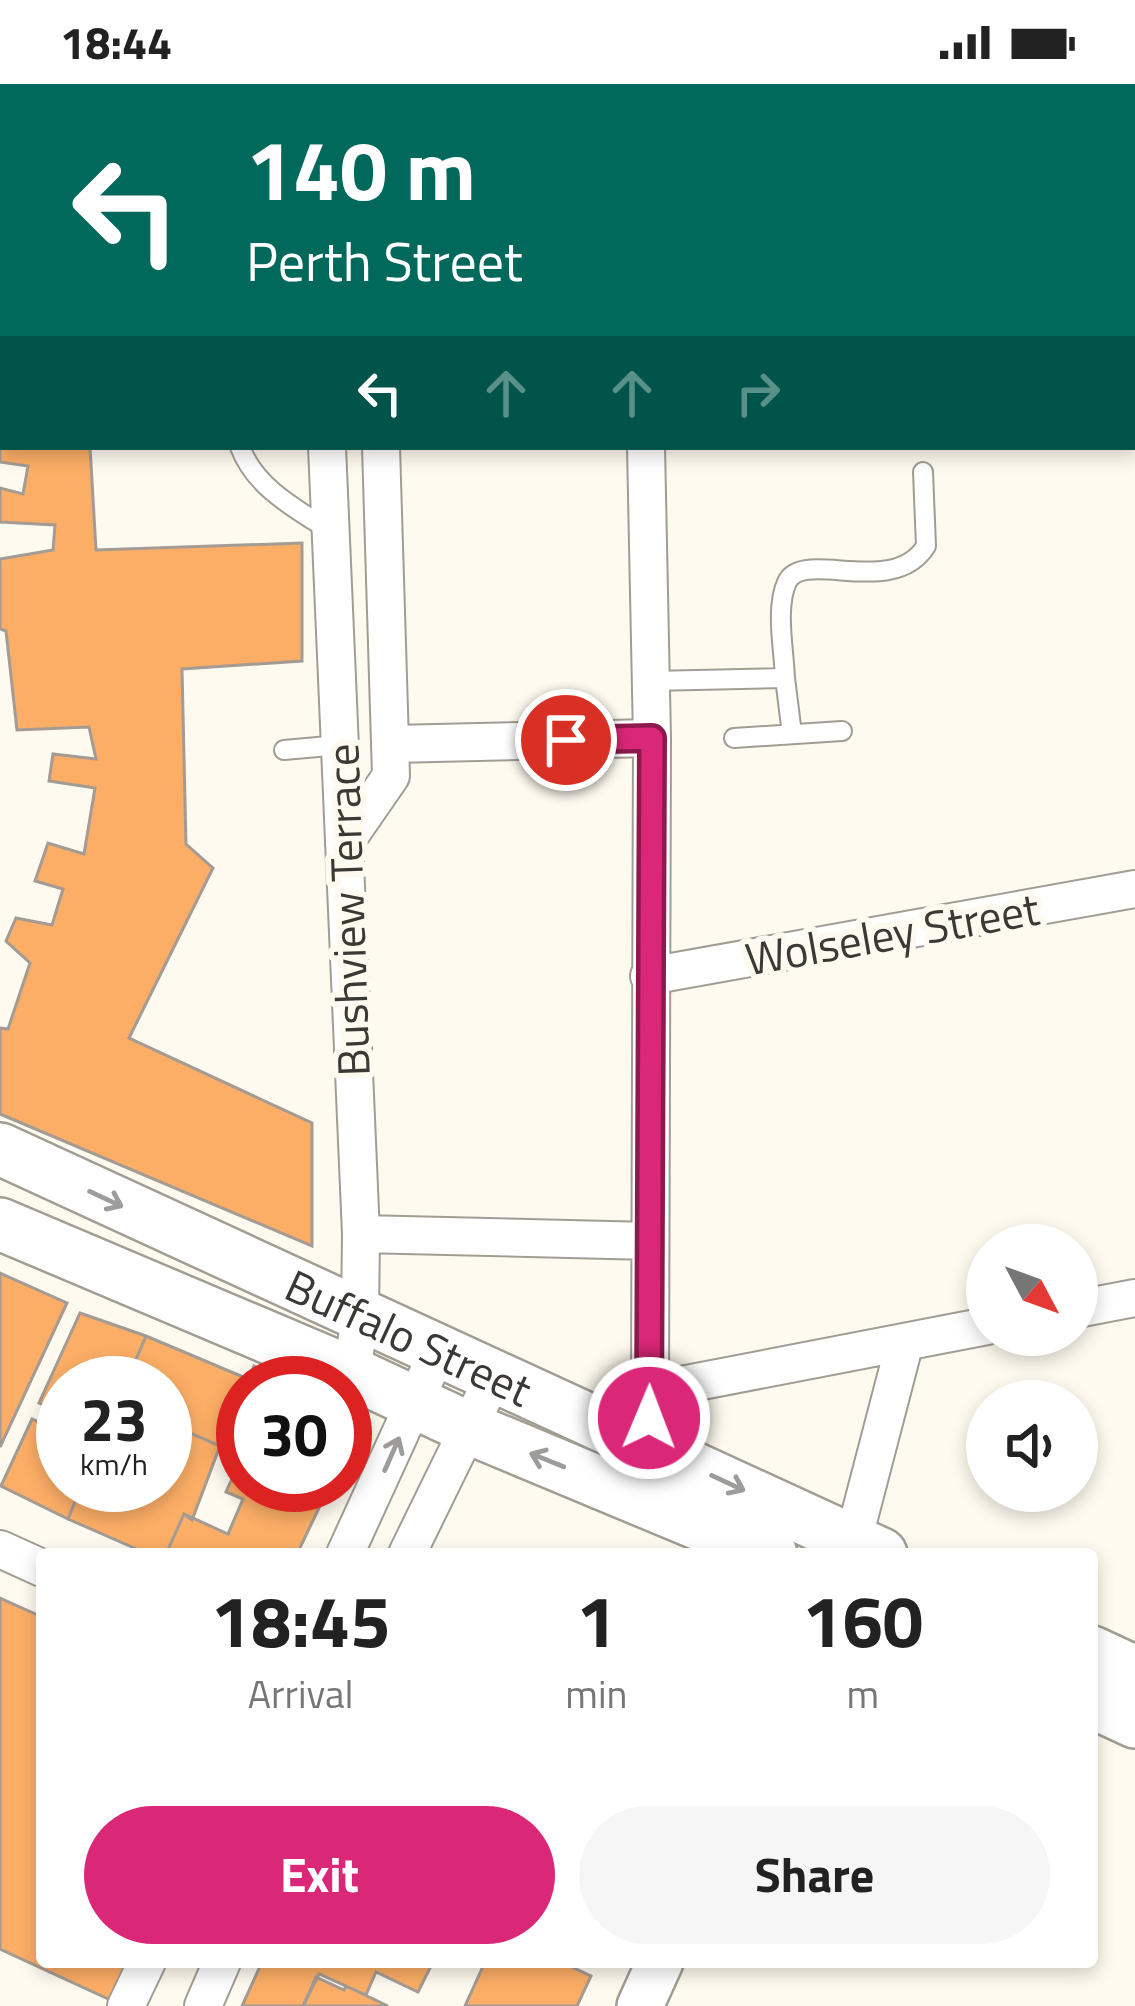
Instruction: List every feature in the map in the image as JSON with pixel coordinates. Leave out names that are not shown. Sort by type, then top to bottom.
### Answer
[{"type":"main road","name":"Buffalo Street","points":[[0,1149],[647,1446],[856,1548]]},
{"type":"main road","name":"Buffalo Street","points":[[0,1223],[312,1356]]},
{"type":"main road","name":"Buffalo Street","points":[[372,1383],[757,1548]]},
{"type":"main road","points":[[1098,1655],[1135,1672]]},
{"type":"main road","points":[[1098,1705],[1135,1722]]},
{"type":"street","name":"Bushview Terrace","points":[[327,450],[361,1234],[354,1356]]},
{"type":"street","points":[[344,844],[392,776],[381,450]]},
{"type":"street","points":[[639,1497],[650,1390],[652,738],[646,450]]},
{"type":"street","points":[[393,744],[652,738]]},
{"type":"street","name":"Wolseley Street","points":[[649,976],[1135,889]]},
{"type":"street","points":[[361,1234],[650,1241]]},
{"type":"street","points":[[1098,1305],[1135,1298]]},
{"type":"street","points":[[650,1390],[966,1330]]},
{"type":"street","points":[[860,1548],[905,1342]]},
{"type":"street","points":[[348,1548],[437,1353]]},
{"type":"street","points":[[410,1548],[493,1378]]},
{"type":"street","points":[[0,1549],[36,1565]]},
{"type":"street","points":[[126,2006],[144,1968]]},
{"type":"street","points":[[203,2006],[219,1968]]},
{"type":"street","points":[[640,2006],[657,1968]]},
{"type":"lane","points":[[241,450],[263,483],[328,530]]},
{"type":"lane","points":[[792,734],[783,597],[789,578],[801,570],[881,573],[908,566],[926,545],[923,472]]},
{"type":"lane","points":[[651,680],[785,678]]},
{"type":"lane","points":[[734,738],[842,731]]},
{"type":"lane","points":[[284,750],[340,745]]},
{"type":"building","points":[[0,450],[90,450],[96,550],[302,543],[302,661],[182,669],[186,844],[213,868],[129,1038],[312,1123],[312,1246],[0,1114],[0,1028],[8,1029],[30,963],[6,941],[16,918],[52,925],[63,889],[35,881],[48,843],[84,854],[95,788],[49,781],[53,754],[96,759],[89,727],[17,730],[6,631],[0,629],[0,559],[53,550],[55,525],[0,522],[0,488],[23,494],[28,466],[0,462]]},
{"type":"building","points":[[0,1273],[67,1303],[42,1356],[36,1356],[36,1370],[0,1447]]},
{"type":"building","points":[[80,1313],[146,1336],[137,1356],[60,1356]]},
{"type":"building","points":[[146,1336],[216,1366],[216,1444],[192,1434],[192,1356],[137,1356]]},
{"type":"building","points":[[32,1419],[36,1421],[36,1503],[1,1486]]},
{"type":"building","points":[[192,1434],[216,1444],[216,1457],[192,1520],[184,1514],[169,1548],[134,1548],[68,1519],[71,1512],[192,1512]]},
{"type":"building","points":[[237,1512],[317,1512],[300,1548],[169,1548],[184,1514],[228,1534]]},
{"type":"building","points":[[0,1598],[36,1614],[36,1966],[0,1949]]},
{"type":"building","points":[[41,1968],[132,1968],[117,2003]]},
{"type":"building","points":[[259,1968],[430,1968],[418,1992],[376,1972],[366,1995],[319,1974],[303,2006],[242,2006]]},
{"type":"building","points":[[482,1968],[574,1968],[591,1976],[577,2006],[465,2006]]},
{"type":"building","points":[[316,1977],[344,1990],[346,1986],[388,2006],[303,2006]]},
{"type":"route","points":[[566,740],[652,738],[649,1418]]}]
